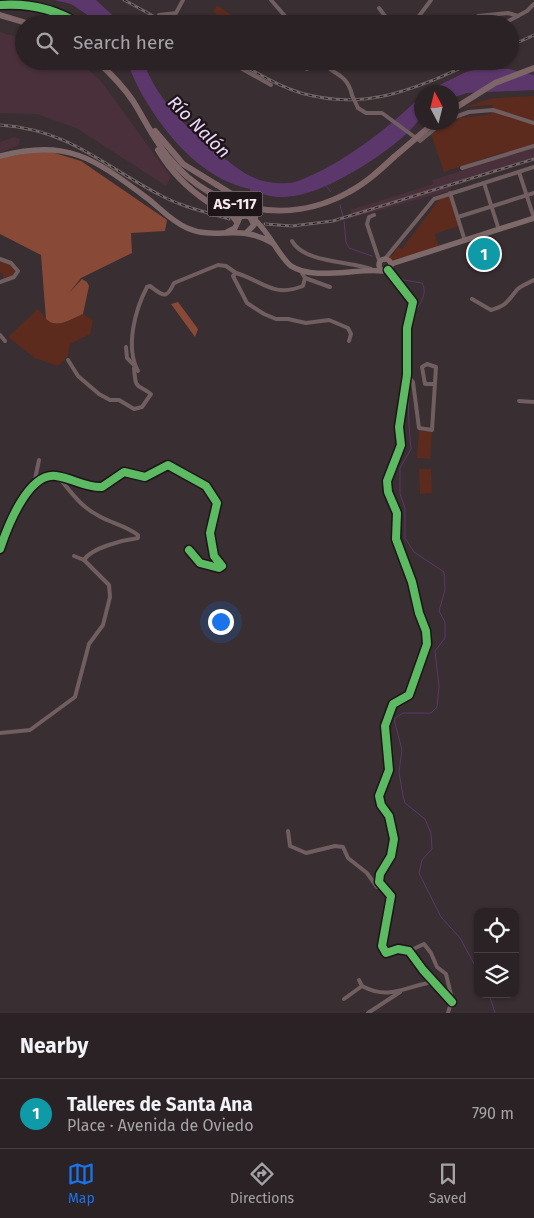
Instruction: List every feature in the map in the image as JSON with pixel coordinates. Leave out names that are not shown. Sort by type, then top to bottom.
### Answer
[{"type":"main road","points":[[0,15],[15,20]]},
{"type":"main road","points":[[459,105],[495,82],[534,68]]},
{"type":"main road","name":"AS-117","points":[[105,70],[175,156],[190,170],[237,197],[253,217]]},
{"type":"main road","name":"AS-117","points":[[132,101],[172,172],[191,190],[231,214],[237,223]]},
{"type":"main road","name":"AS-117","points":[[141,116],[168,157],[187,178],[224,200],[253,209],[282,211],[323,204],[362,184],[426,130]]},
{"type":"street","points":[[164,15],[176,13],[182,0]]},
{"type":"street","points":[[272,0],[284,15]]},
{"type":"street","points":[[420,15],[431,0]]},
{"type":"street","points":[[519,15],[534,4]]},
{"type":"street","points":[[379,8],[384,15]]},
{"type":"street","points":[[488,15],[508,13],[515,15]]},
{"type":"street","points":[[244,70],[272,86]]},
{"type":"street","points":[[333,70],[347,80],[358,108],[366,113],[382,112],[420,141],[433,130]]},
{"type":"street","points":[[459,116],[470,112],[493,110],[534,123]]},
{"type":"street","points":[[462,168],[534,146]]},
{"type":"street","points":[[0,156],[33,149],[58,149],[71,152],[102,167],[187,228],[227,233],[244,232],[255,234],[272,243]]},
{"type":"street","points":[[385,264],[434,198],[534,167]]},
{"type":"street","points":[[227,233],[232,231],[242,216],[253,217],[287,262],[301,271],[316,273],[368,270],[534,218],[519,172]]},
{"type":"street","points":[[484,183],[500,230]]},
{"type":"street","points":[[458,218],[534,192]]},
{"type":"street","points":[[450,193],[465,241]]},
{"type":"street","points":[[374,215],[369,217],[367,224],[385,264],[413,302],[407,328],[408,375],[399,427],[401,445],[391,466],[387,481],[388,492],[397,513],[396,538],[412,582],[419,613],[426,631],[427,644],[409,696],[393,704],[385,726],[389,770],[378,796],[381,805],[389,816],[394,839],[391,856],[380,874],[382,887]]},
{"type":"street","points":[[244,232],[254,225],[253,217]]},
{"type":"street","points":[[237,223],[244,232]]},
{"type":"street","points":[[292,241],[297,248],[306,254],[368,270]]},
{"type":"street","points":[[0,259],[10,263],[18,271],[14,277],[0,282]]},
{"type":"street","points":[[68,360],[78,376],[99,394],[110,400],[119,400],[134,409],[144,406],[150,394],[142,391],[136,385],[132,353],[134,327],[147,287],[150,286],[166,295],[172,290],[174,283],[218,265],[226,266],[271,290],[303,286],[305,278]]},
{"type":"street","points":[[301,271],[305,278],[330,287]]},
{"type":"street","points":[[236,273],[234,279],[240,291],[247,303],[255,309],[276,319],[288,319],[306,323],[329,320],[348,328],[351,334],[349,341]]},
{"type":"street","points":[[472,299],[491,310],[510,301],[516,290],[534,280]]},
{"type":"street","points":[[0,335],[5,341]]},
{"type":"street","points":[[126,347],[127,356],[138,371]]},
{"type":"street","points":[[408,375],[412,381],[419,428],[432,430],[436,367],[427,364],[422,367],[425,384],[434,384]]},
{"type":"street","points":[[520,401],[534,402]]},
{"type":"street","points":[[34,486],[39,460]]},
{"type":"street","points":[[0,549],[22,498],[46,477],[58,477],[102,487],[124,472],[145,477],[169,465],[206,486],[217,503],[210,533],[214,556],[222,566],[219,568],[200,563],[189,550]]},
{"type":"street","points":[[58,477],[86,508],[98,516],[119,523],[138,535],[138,538],[121,541],[93,552],[84,560]]},
{"type":"street","points":[[0,733],[30,730],[75,697],[89,644],[101,630],[110,597],[109,585],[84,560],[74,556]]},
{"type":"street","points":[[288,831],[290,846],[300,852],[343,847],[348,858],[367,873],[377,887],[382,887],[389,892],[392,902],[382,946],[388,953],[398,949],[409,951],[421,944],[426,946],[437,967],[446,974],[452,1002],[448,1013]]},
{"type":"street","points":[[409,951],[433,982],[452,1002]]},
{"type":"street","points":[[359,980],[362,986],[376,993],[400,992],[433,982]]},
{"type":"street","points":[[344,999],[362,986]]},
{"type":"street","points":[[368,1013],[400,992]]},
{"type":"shaded area","points":[[54,0],[96,0],[112,15],[88,15],[71,4]]},
{"type":"shaded area","points":[[217,5],[232,15],[218,15],[213,12]]},
{"type":"shaded area","points":[[0,32],[15,36],[15,70],[88,70],[100,80],[171,177],[166,186],[78,129],[37,114],[0,113]]},
{"type":"shaded area","name":"Río Nalón","points":[[130,70],[147,70],[163,99],[192,131],[241,171],[268,182],[294,182],[331,165],[379,133],[414,102],[414,126],[401,139],[386,150],[337,181],[303,194],[276,197],[250,193],[250,189],[232,184],[199,164],[171,136],[148,105]]},
{"type":"shaded area","points":[[474,70],[513,70],[534,75],[534,90],[467,93],[459,96],[459,85],[439,85]]},
{"type":"shaded area","points":[[534,96],[534,146],[506,155],[504,152],[444,172],[431,134],[438,130],[459,130],[460,118],[492,114],[492,105],[463,107],[494,98]]},
{"type":"shaded area","points":[[14,137],[20,139],[19,145],[0,153],[0,142]]},
{"type":"shaded area","points":[[534,148],[534,161],[452,186],[448,191],[352,218],[350,210],[433,184],[432,180]]},
{"type":"shaded area","points":[[45,150],[81,161],[167,220],[165,231],[131,233],[132,253],[81,278],[69,293],[82,279],[87,282],[89,286],[83,314],[60,323],[50,322],[46,319],[41,255],[0,234],[0,158]]},
{"type":"shaded area","points":[[450,193],[461,225],[435,234],[439,248],[390,262],[388,260],[389,255],[392,256],[398,247],[402,249],[439,200],[436,197]]},
{"type":"shaded area","points":[[0,261],[11,264],[17,272],[14,276],[3,280],[3,273],[0,273]]},
{"type":"shaded area","points":[[178,302],[198,329],[195,337],[171,304]]},
{"type":"shaded area","points":[[38,309],[49,322],[83,314],[93,320],[90,334],[70,344],[68,356],[58,366],[35,358],[8,337]]},
{"type":"shaded area","points":[[419,431],[432,432],[430,459],[417,458]]},
{"type":"shaded area","points":[[419,469],[431,469],[432,493],[420,494]]},
{"type":"waterway","points":[[325,185],[331,192]]},
{"type":"waterway","points":[[340,205],[343,216]]},
{"type":"waterway","points":[[344,221],[346,242],[349,248],[372,256]]},
{"type":"waterway","points":[[395,275],[404,280],[422,283],[424,288],[423,298],[411,322],[412,363],[410,377]]},
{"type":"waterway","points":[[410,381],[408,406],[411,449],[400,468],[400,494],[405,508],[405,538],[414,552],[444,572],[445,590],[439,611],[445,622],[445,638],[435,651],[439,686],[437,707],[431,713],[403,713],[394,719],[402,750],[399,772],[405,803],[425,819],[431,833],[432,849],[422,860],[419,873],[441,917],[460,938],[474,964]]},
{"type":"waterway","points":[[490,998],[495,1013]]},
{"type":"railway","points":[[124,0],[152,15]]},
{"type":"railway","points":[[519,42],[534,35]]},
{"type":"railway","points":[[252,70],[284,87],[301,93],[348,100],[391,94],[412,88],[456,70]]},
{"type":"railway","points":[[0,125],[25,128],[66,141],[168,199],[229,219]]},
{"type":"railway","points":[[265,224],[292,226],[333,221],[534,159]]},
{"type":"cycle path","points":[[0,5],[31,6],[51,10],[62,15]]},
{"type":"cycle path","points":[[388,270],[413,302],[407,328],[407,375],[399,427],[401,445],[387,481],[388,492],[397,513],[396,539],[412,582],[419,613],[426,631],[427,644],[409,695],[393,704],[385,726],[389,770],[379,796],[381,805],[389,816],[394,839],[391,856],[380,874],[379,882],[391,896],[382,946],[386,953],[398,949],[409,951],[423,970],[452,1002]]},
{"type":"cycle path","points":[[0,549],[20,503],[36,483],[46,477],[56,476],[90,486],[102,487],[124,472],[145,477],[168,465],[206,486],[217,503],[210,533],[214,556],[222,566],[219,568],[200,563],[189,550]]},
{"type":"place","name":"Talleres de Santa Ana","points":[[484,254]]}]
